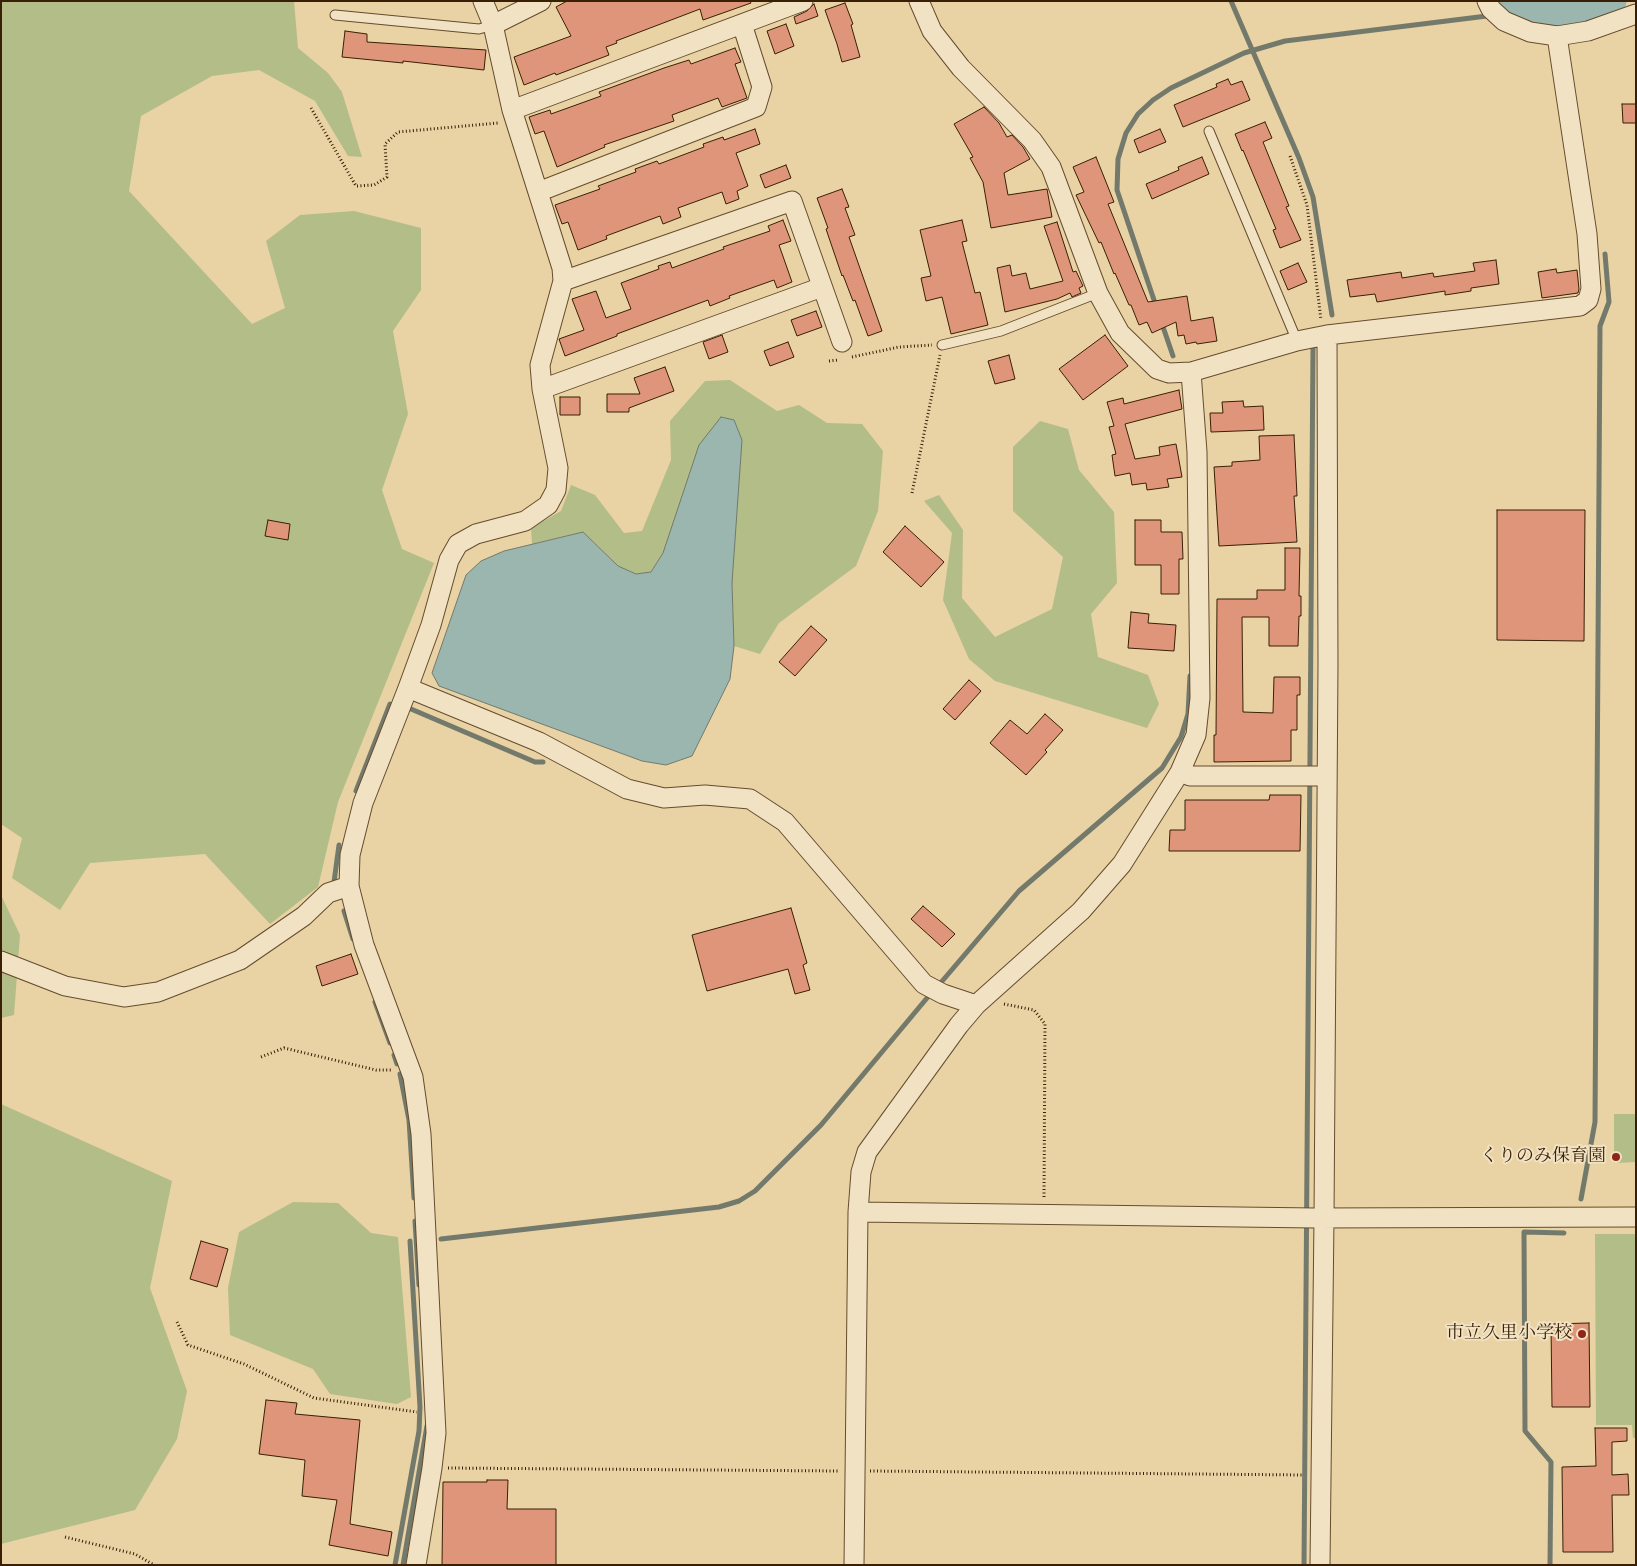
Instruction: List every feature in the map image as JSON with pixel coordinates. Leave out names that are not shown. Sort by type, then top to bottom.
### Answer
[{"type":"street","points":[[416,1565],[436,1433],[422,1134],[413,1078],[364,945],[349,886],[350,855],[363,803],[431,626],[450,560],[458,544],[476,534],[525,521],[548,505],[556,490],[558,468],[542,389],[540,365],[563,281],[562,268],[512,110],[493,25],[482,1]]},
{"type":"street","points":[[493,25],[541,1]]},
{"type":"street","points":[[512,110],[803,1]]},
{"type":"street","points":[[919,1],[932,31],[960,68],[1032,140],[1051,167],[1098,293],[1120,333],[1157,369],[1169,373],[1191,372],[1297,340],[1580,306],[1588,300],[1591,289],[1587,234],[1557,36]]},
{"type":"street","points":[[1487,1],[1490,9],[1504,21],[1530,32],[1557,36],[1588,31],[1636,14]]},
{"type":"street","points":[[538,192],[756,107],[762,87],[742,24]]},
{"type":"street","points":[[563,281],[792,201],[843,353]]},
{"type":"street","points":[[542,389],[822,287]]},
{"type":"street","points":[[1320,1565],[1313,1218],[1327,776],[1327,335]]},
{"type":"street","points":[[854,1565],[858,1212],[861,1172],[867,1152],[959,1025],[976,1005],[1081,911],[1122,864],[1180,772],[1196,735],[1200,698],[1197,452],[1191,372]]},
{"type":"street","points":[[408,688],[539,742],[627,789],[664,798],[705,795],[750,799],[785,822],[924,984],[943,994],[976,1005]]},
{"type":"street","points":[[1180,772],[1190,776],[1327,776]]},
{"type":"street","points":[[1,961],[65,986],[124,997],[158,992],[240,960],[304,916],[328,893],[349,886]]},
{"type":"street","points":[[858,1212],[1313,1218],[1636,1217]]},
{"type":"lane","points":[[335,15],[480,29],[493,25]]},
{"type":"lane","points":[[1209,131],[1297,340]]},
{"type":"lane","points":[[942,345],[1001,331],[1098,293]]},
{"type":"path","points":[[311,108],[356,186],[374,185],[387,177],[385,144],[398,132],[499,123],[512,110]]},
{"type":"path","points":[[1290,156],[1307,205],[1322,324],[1327,335]]},
{"type":"path","points":[[829,361],[843,353],[942,345],[912,493]]},
{"type":"path","points":[[976,1005],[1002,1004],[1034,1010],[1045,1024],[1044,1214]]},
{"type":"path","points":[[261,1057],[284,1048],[376,1070],[410,1069]]},
{"type":"path","points":[[177,1322],[188,1345],[244,1364],[314,1398],[411,1412]]},
{"type":"path","points":[[432,1468],[1292,1475]]},
{"type":"path","points":[[66,1537],[135,1554],[154,1565]]},
{"type":"green space","points":[[1,1],[294,1],[298,48],[328,73],[342,92],[362,157],[348,156],[315,101],[259,70],[212,76],[141,116],[129,191],[252,324],[285,308],[266,241],[300,215],[354,211],[421,228],[421,290],[393,331],[408,414],[382,490],[402,549],[434,563],[338,802],[318,887],[270,924],[205,854],[90,863],[60,910],[12,878],[22,838],[1,824]]},
{"type":"green space","points":[[730,380],[777,411],[799,405],[827,423],[862,424],[883,451],[878,511],[856,566],[779,623],[760,654],[734,646],[732,583],[663,553],[651,572],[636,574],[618,566],[583,532],[532,544],[531,528],[561,511],[571,485],[595,495],[624,533],[642,531],[671,460],[670,421],[705,381]]},
{"type":"green space","points":[[1040,421],[1068,429],[1079,470],[1114,512],[1117,583],[1091,614],[1098,657],[1148,675],[1159,704],[1147,728],[995,681],[969,659],[943,600],[952,533],[924,501],[939,495],[963,530],[962,598],[995,637],[1052,609],[1063,557],[1013,511],[1013,447]]},
{"type":"green space","points":[[1,895],[20,935],[14,1015],[1,1018]]},
{"type":"green space","points":[[1,1104],[172,1181],[150,1288],[187,1391],[177,1439],[135,1510],[1,1544]]},
{"type":"green space","points":[[1614,1114],[1636,1114],[1636,1162],[1614,1163]]},
{"type":"green space","points":[[293,1202],[338,1203],[371,1233],[398,1237],[411,1397],[397,1404],[330,1394],[313,1369],[230,1335],[228,1288],[239,1232]]},
{"type":"green space","points":[[1595,1234],[1636,1234],[1636,1438],[1633,1438],[1632,1425],[1596,1425]]},
{"type":"water","points":[[721,417],[734,420],[742,440],[732,583],[734,646],[730,679],[692,756],[666,765],[642,761],[439,686],[432,673],[466,575],[481,561],[504,551],[583,532],[618,566],[636,574],[651,572],[663,553],[699,445]]},
{"type":"building","points":[[567,1],[750,1],[751,3],[703,20],[700,9],[616,41],[617,43],[606,47],[609,55],[524,85],[514,57],[571,36],[556,7]]},
{"type":"building","points":[[845,3],[853,24],[851,25],[860,57],[842,62],[825,10]]},
{"type":"building","points":[[814,4],[818,16],[796,24],[794,17],[807,11]]},
{"type":"building","points":[[786,24],[794,46],[775,54],[767,31]]},
{"type":"building","points":[[345,31],[367,34],[367,42],[486,50],[484,70],[403,61],[403,63],[342,57]]},
{"type":"building","points":[[735,48],[741,62],[735,64],[747,98],[722,107],[718,98],[672,115],[674,121],[604,145],[605,147],[557,167],[544,131],[535,134],[529,117],[550,110],[551,114],[601,96],[599,92],[664,68],[689,60],[691,64]]},
{"type":"building","points":[[1228,79],[1231,85],[1242,81],[1250,100],[1183,127],[1174,105],[1217,87],[1216,84]]},
{"type":"building","points":[[1622,104],[1636,104],[1636,123],[1623,123]]},
{"type":"building","points":[[984,107],[999,123],[1007,137],[1012,135],[1023,147],[1030,159],[1004,173],[1008,195],[1047,189],[1052,217],[991,228],[983,182],[970,158],[973,157],[954,124]]},
{"type":"building","points":[[1265,122],[1272,138],[1263,142],[1289,206],[1286,207],[1301,240],[1280,248],[1273,230],[1276,229],[1235,134]]},
{"type":"building","points":[[755,129],[760,144],[736,153],[748,186],[737,191],[739,199],[726,204],[722,192],[678,208],[681,217],[663,224],[660,216],[606,236],[607,239],[578,250],[568,222],[562,224],[555,205],[600,189],[598,186],[636,172],[635,169],[657,161],[659,164],[704,147],[703,144],[723,137],[724,140]]},
{"type":"building","points":[[1160,129],[1166,142],[1139,153],[1134,140]]},
{"type":"building","points":[[1096,157],[1114,202],[1108,204],[1148,302],[1187,296],[1191,321],[1213,317],[1217,341],[1186,344],[1184,335],[1178,336],[1176,322],[1152,333],[1147,322],[1139,325],[1131,305],[1129,305],[1114,274],[1101,242],[1099,243],[1076,195],[1084,192],[1073,167]]},
{"type":"building","points":[[1202,157],[1209,174],[1152,199],[1146,184],[1179,170],[1178,167]]},
{"type":"building","points":[[786,165],[791,178],[765,188],[760,175]]},
{"type":"building","points":[[842,189],[849,207],[845,208],[855,235],[849,237],[882,331],[868,336],[855,300],[853,301],[842,276],[817,198]]},
{"type":"building","points":[[783,220],[791,241],[779,245],[792,282],[777,288],[774,280],[729,296],[730,298],[710,306],[708,300],[617,334],[617,336],[565,356],[559,339],[584,330],[572,299],[596,291],[606,318],[631,309],[621,283],[659,269],[658,266],[670,262],[672,268],[724,249],[723,247],[770,231],[768,226]]},
{"type":"building","points":[[962,220],[967,241],[962,242],[975,293],[980,292],[988,325],[951,334],[942,297],[926,301],[921,278],[931,276],[920,230]]},
{"type":"building","points":[[1057,222],[1073,272],[1076,271],[1083,286],[1079,288],[1081,293],[1072,297],[1070,293],[1057,299],[1005,312],[997,268],[1010,265],[1012,276],[1026,273],[1030,289],[1063,281],[1044,226]]},
{"type":"building","points":[[1496,260],[1499,284],[1471,288],[1471,291],[1445,295],[1445,291],[1377,302],[1375,294],[1350,297],[1347,280],[1401,272],[1402,278],[1433,273],[1434,277],[1475,271],[1473,263]]},
{"type":"building","points":[[1298,263],[1307,282],[1288,290],[1280,271]]},
{"type":"building","points":[[1556,269],[1557,273],[1577,270],[1578,293],[1542,298],[1538,272]]},
{"type":"building","points":[[816,311],[822,327],[797,336],[791,320]]},
{"type":"building","points":[[722,335],[728,352],[709,359],[703,342]]},
{"type":"building","points":[[1105,335],[1128,366],[1083,400],[1059,369]]},
{"type":"building","points":[[788,342],[794,357],[770,366],[764,351]]},
{"type":"building","points":[[1009,355],[1015,379],[995,384],[988,361]]},
{"type":"building","points":[[665,367],[674,391],[629,408],[629,412],[607,412],[607,394],[640,394],[634,378]]},
{"type":"building","points":[[1179,390],[1182,409],[1125,424],[1135,459],[1160,455],[1159,447],[1176,444],[1182,477],[1167,479],[1169,487],[1147,490],[1146,483],[1132,485],[1130,473],[1115,476],[1112,455],[1116,454],[1109,427],[1114,426],[1107,402],[1123,398],[1124,404]]},
{"type":"building","points":[[560,397],[580,397],[580,415],[560,415]]},
{"type":"building","points":[[1243,401],[1244,407],[1263,406],[1264,430],[1211,432],[1210,413],[1223,413],[1222,402]]},
{"type":"building","points":[[1294,435],[1297,496],[1294,496],[1297,542],[1219,546],[1214,467],[1232,466],[1232,462],[1260,460],[1259,436]]},
{"type":"building","points":[[1497,510],[1585,510],[1584,641],[1497,640]]},
{"type":"building","points":[[268,520],[290,524],[288,540],[265,536]]},
{"type":"building","points":[[1135,520],[1161,520],[1161,532],[1182,532],[1183,559],[1179,559],[1179,594],[1161,594],[1161,565],[1135,565]]},
{"type":"building","points":[[905,526],[944,562],[921,587],[883,552]]},
{"type":"building","points":[[1285,548],[1300,548],[1299,596],[1301,596],[1301,616],[1299,616],[1298,646],[1269,646],[1269,617],[1242,617],[1243,712],[1273,713],[1274,677],[1300,677],[1300,695],[1297,695],[1297,730],[1291,730],[1291,761],[1214,762],[1214,735],[1216,735],[1217,599],[1257,599],[1257,590],[1285,590]]},
{"type":"building","points":[[1131,612],[1149,614],[1148,623],[1176,625],[1174,651],[1128,648]]},
{"type":"building","points":[[811,626],[827,640],[795,676],[779,662]]},
{"type":"building","points":[[969,680],[981,691],[955,720],[943,709]]},
{"type":"building","points":[[1045,714],[1063,730],[1045,750],[1047,752],[1026,775],[990,743],[1010,720],[1027,734]]},
{"type":"building","points":[[1270,795],[1301,795],[1300,851],[1169,851],[1170,830],[1185,830],[1185,800],[1269,800]]},
{"type":"building","points":[[923,906],[955,934],[942,947],[911,919]]},
{"type":"building","points":[[791,908],[807,963],[803,965],[810,990],[795,994],[788,969],[707,991],[692,935]]},
{"type":"building","points":[[351,954],[358,974],[322,986],[316,966]]},
{"type":"building","points":[[201,1241],[228,1249],[217,1287],[190,1279]]},
{"type":"building","points":[[1589,1323],[1590,1407],[1552,1407],[1551,1324]]},
{"type":"building","points":[[266,1400],[297,1403],[295,1414],[360,1420],[350,1524],[392,1532],[388,1556],[329,1545],[337,1500],[302,1496],[305,1460],[259,1454]]},
{"type":"building","points":[[1595,1428],[1627,1428],[1627,1441],[1612,1442],[1612,1475],[1628,1474],[1629,1495],[1612,1495],[1613,1552],[1563,1552],[1562,1467],[1596,1466]]},
{"type":"building","points":[[487,1480],[508,1480],[507,1509],[556,1509],[556,1565],[442,1565],[443,1482],[487,1482]]},
{"type":"waterway","points":[[1231,1],[1299,158],[1313,197],[1332,315]]},
{"type":"waterway","points":[[1514,1],[1520,7],[1538,13],[1581,12],[1611,1]]},
{"type":"waterway","points":[[1156,306],[1117,190],[1118,159],[1126,133],[1138,114],[1153,100],[1171,88],[1244,53],[1285,41],[1487,16]]},
{"type":"waterway","points":[[1581,1199],[1595,1122],[1600,326],[1609,302],[1605,254]]},
{"type":"waterway","points":[[1161,321],[1173,356]]},
{"type":"waterway","points":[[1304,1565],[1313,348]]},
{"type":"waterway","points":[[938,986],[1019,891],[1162,768],[1181,737],[1188,714],[1190,676]]},
{"type":"waterway","points":[[356,791],[390,704]]},
{"type":"waterway","points":[[411,709],[535,762],[543,762]]},
{"type":"waterway","points":[[334,882],[339,845]]},
{"type":"waterway","points":[[344,911],[353,939]]},
{"type":"waterway","points":[[441,1239],[719,1207],[739,1201],[755,1191],[821,1125],[932,992]]},
{"type":"waterway","points":[[375,1002],[390,1043]]},
{"type":"waterway","points":[[394,1055],[397,1064]]},
{"type":"waterway","points":[[400,1074],[409,1120],[414,1198]]},
{"type":"waterway","points":[[415,1221],[419,1285]]},
{"type":"waterway","points":[[1550,1565],[1551,1462],[1525,1431],[1524,1232],[1564,1233]]},
{"type":"waterway","points":[[395,1565],[419,1431],[420,1407],[410,1241]]},
{"type":"waterway","points":[[403,1565],[427,1426]]},
{"type":"place","name":"くりのみ保育園","points":[[1616,1157]]},
{"type":"place","name":"市立久里小学校","points":[[1582,1334]]}]
